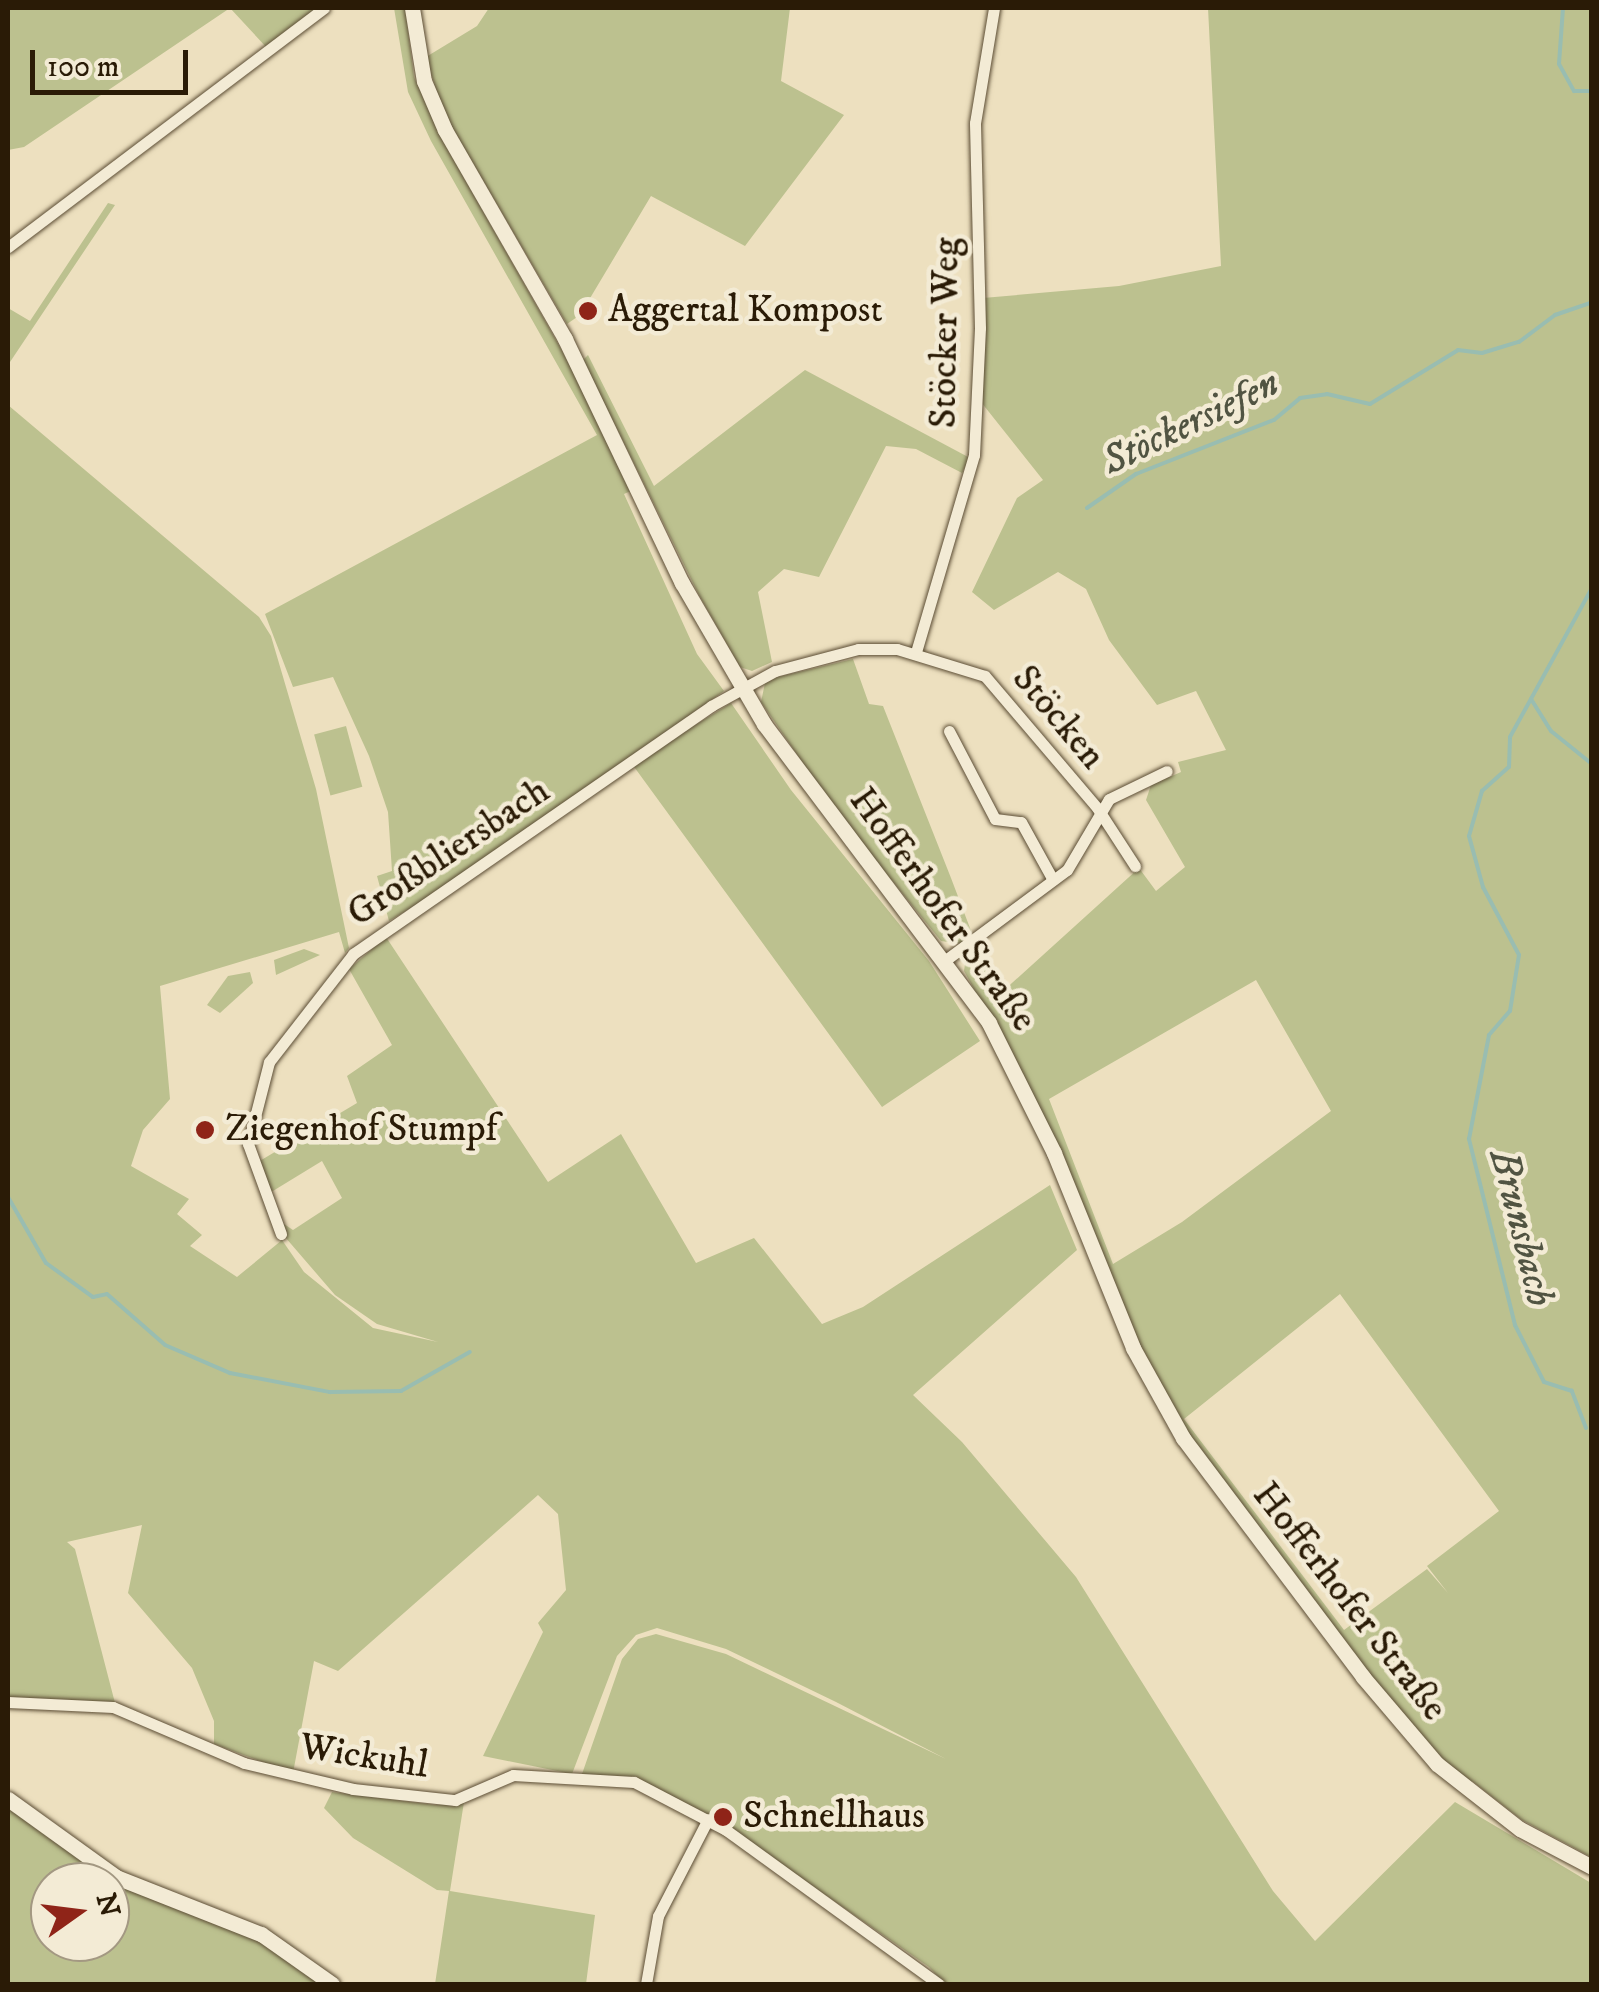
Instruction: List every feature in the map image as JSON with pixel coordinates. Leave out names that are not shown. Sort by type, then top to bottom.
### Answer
[{"type":"street","points":[[8,246],[324,8]]},
{"type":"street","name":"Hofferhofer Straße","points":[[412,8],[424,81],[444,130],[566,339],[682,584],[740,688],[947,959],[1033,1104],[1146,1375],[1212,1479],[1438,1764],[1510,1823],[1592,1867]]},
{"type":"street","name":"Stöcker Weg","points":[[916,652],[974,456],[980,328],[976,123],[994,8]]},
{"type":"street","name":"Stöcken","points":[[740,688],[793,664],[842,652],[916,652],[989,680],[1098,809],[1135,866]]},
{"type":"street","name":"Großbliersbach","points":[[281,1234],[248,1144],[269,1062],[353,954],[740,688]]},
{"type":"street","points":[[950,731],[996,819],[1020,822],[1053,880]]},
{"type":"street","name":"Stöcken","points":[[947,959],[1053,880],[1079,852],[1098,809],[1122,789],[1167,771]]},
{"type":"street","name":"Wickuhl","points":[[8,1702],[113,1707],[308,1783],[444,1800],[514,1775],[634,1782],[708,1819],[939,1984]]},
{"type":"street","points":[[8,1800],[116,1877],[261,1934],[332,1984]]},
{"type":"street","points":[[646,1984],[658,1916],[708,1819]]},
{"type":"green space","points":[[8,8],[230,8],[24,147],[8,150]]},
{"type":"green space","points":[[230,8],[318,8],[267,48]]},
{"type":"green space","points":[[394,8],[405,8],[414,77],[439,134],[582,386],[633,490],[624,494],[697,654],[724,691],[469,873],[389,921],[377,876],[392,871],[388,812],[369,756],[333,677],[293,687],[265,614],[597,435],[431,141],[408,92]]},
{"type":"green space","points":[[489,8],[790,8],[781,81],[844,115],[745,246],[651,196],[580,315],[567,324],[443,112],[426,57],[477,26]]},
{"type":"green space","points":[[1208,8],[1591,8],[1591,1857],[1522,1820],[1472,1781],[1472,1787],[1414,1732],[1178,1422],[1140,1349],[1038,1104],[964,971],[967,950],[977,943],[1001,993],[1139,868],[1156,891],[1185,867],[1146,800],[1151,785],[1181,772],[1178,762],[1226,750],[1196,691],[1157,705],[1109,640],[1086,589],[1058,572],[994,610],[972,592],[1017,498],[1043,480],[981,402],[983,298],[1119,286],[1221,266]],"holes":[[[1256,980],[1331,1111],[1182,1222],[1113,1264],[1049,1099]],[[1340,1294],[1499,1511],[1427,1566],[1448,1593],[1427,1569],[1344,1630],[1184,1419]]]},
{"type":"green space","points":[[108,203],[115,205],[8,365],[8,308],[30,321]]},
{"type":"green space","points":[[588,355],[654,486],[805,370],[970,458],[962,473],[916,449],[886,446],[819,577],[784,569],[758,592],[772,662],[752,671],[740,667],[699,595],[583,360]]},
{"type":"green space","points":[[8,405],[259,617],[271,636],[316,789],[349,948],[345,953],[339,932],[160,986],[170,1099],[143,1130],[131,1166],[189,1199],[177,1214],[202,1235],[190,1246],[237,1277],[282,1240],[304,1272],[373,1328],[438,1342],[377,1324],[335,1295],[285,1237],[275,1218],[293,1230],[342,1198],[322,1161],[268,1194],[258,1162],[357,1103],[347,1076],[392,1045],[349,969],[386,937],[548,1182],[621,1134],[696,1263],[754,1238],[822,1324],[863,1307],[1050,1185],[1077,1250],[913,1395],[962,1442],[1076,1577],[1273,1891],[1315,1941],[1455,1802],[1591,1883],[1591,1984],[945,1984],[929,1967],[715,1818],[635,1779],[582,1774],[622,1659],[638,1639],[656,1634],[726,1654],[946,1759],[836,1702],[726,1649],[657,1628],[636,1635],[617,1656],[572,1774],[483,1756],[543,1632],[538,1623],[566,1590],[558,1514],[538,1495],[338,1671],[314,1661],[293,1773],[214,1744],[214,1721],[192,1668],[128,1593],[142,1525],[67,1542],[75,1549],[115,1703],[8,1698]]},
{"type":"green space","points":[[853,659],[869,704],[883,706],[951,878],[973,936],[963,944],[941,941],[838,814],[761,702],[765,683]]},
{"type":"green space","points":[[731,703],[791,790],[929,961],[980,1041],[882,1107],[632,764]]},
{"type":"green space","points":[[346,726],[362,787],[330,795],[314,735]]},
{"type":"green space","points":[[304,949],[320,955],[276,975],[274,960]]},
{"type":"green space","points":[[250,972],[253,983],[220,1013],[207,1005],[228,976]]},
{"type":"green space","points":[[332,1792],[435,1805],[464,1802],[450,1891],[595,1915],[586,1984],[435,1984],[449,1891],[437,1890],[353,1838],[324,1808]]},
{"type":"green space","points":[[8,1806],[86,1862],[30,1862],[30,1962],[130,1962],[130,1887],[265,1943],[320,1984],[8,1984]]},
{"type":"waterway","name":"Brunsbach","points":[[1563,8],[1559,64],[1574,91],[1592,91]]},
{"type":"waterway","name":"Brunsbach","points":[[1591,263],[1592,256]]},
{"type":"waterway","name":"Stöckersiefen","points":[[1087,508],[1136,474],[1274,420],[1300,398],[1327,394],[1370,404],[1458,350],[1482,353],[1519,342],[1555,315],[1592,302]]},
{"type":"waterway","name":"Brunsbach","points":[[1586,1428],[1572,1391],[1544,1382],[1515,1325],[1469,1139],[1489,1035],[1510,1011],[1519,955],[1483,887],[1469,836],[1482,791],[1509,767],[1510,737],[1592,588]]},
{"type":"waterway","points":[[1531,699],[1551,731],[1592,764]]},
{"type":"waterway","points":[[8,1197],[46,1263],[93,1297],[107,1294],[165,1345],[230,1373],[330,1392],[401,1391],[470,1352]]},
{"type":"place","name":"Aggertal Kompost","points":[[588,311]]},
{"type":"place","name":"Ziegenhof Stumpf","points":[[205,1130]]},
{"type":"place","name":"Schnellhaus","points":[[723,1817]]}]
